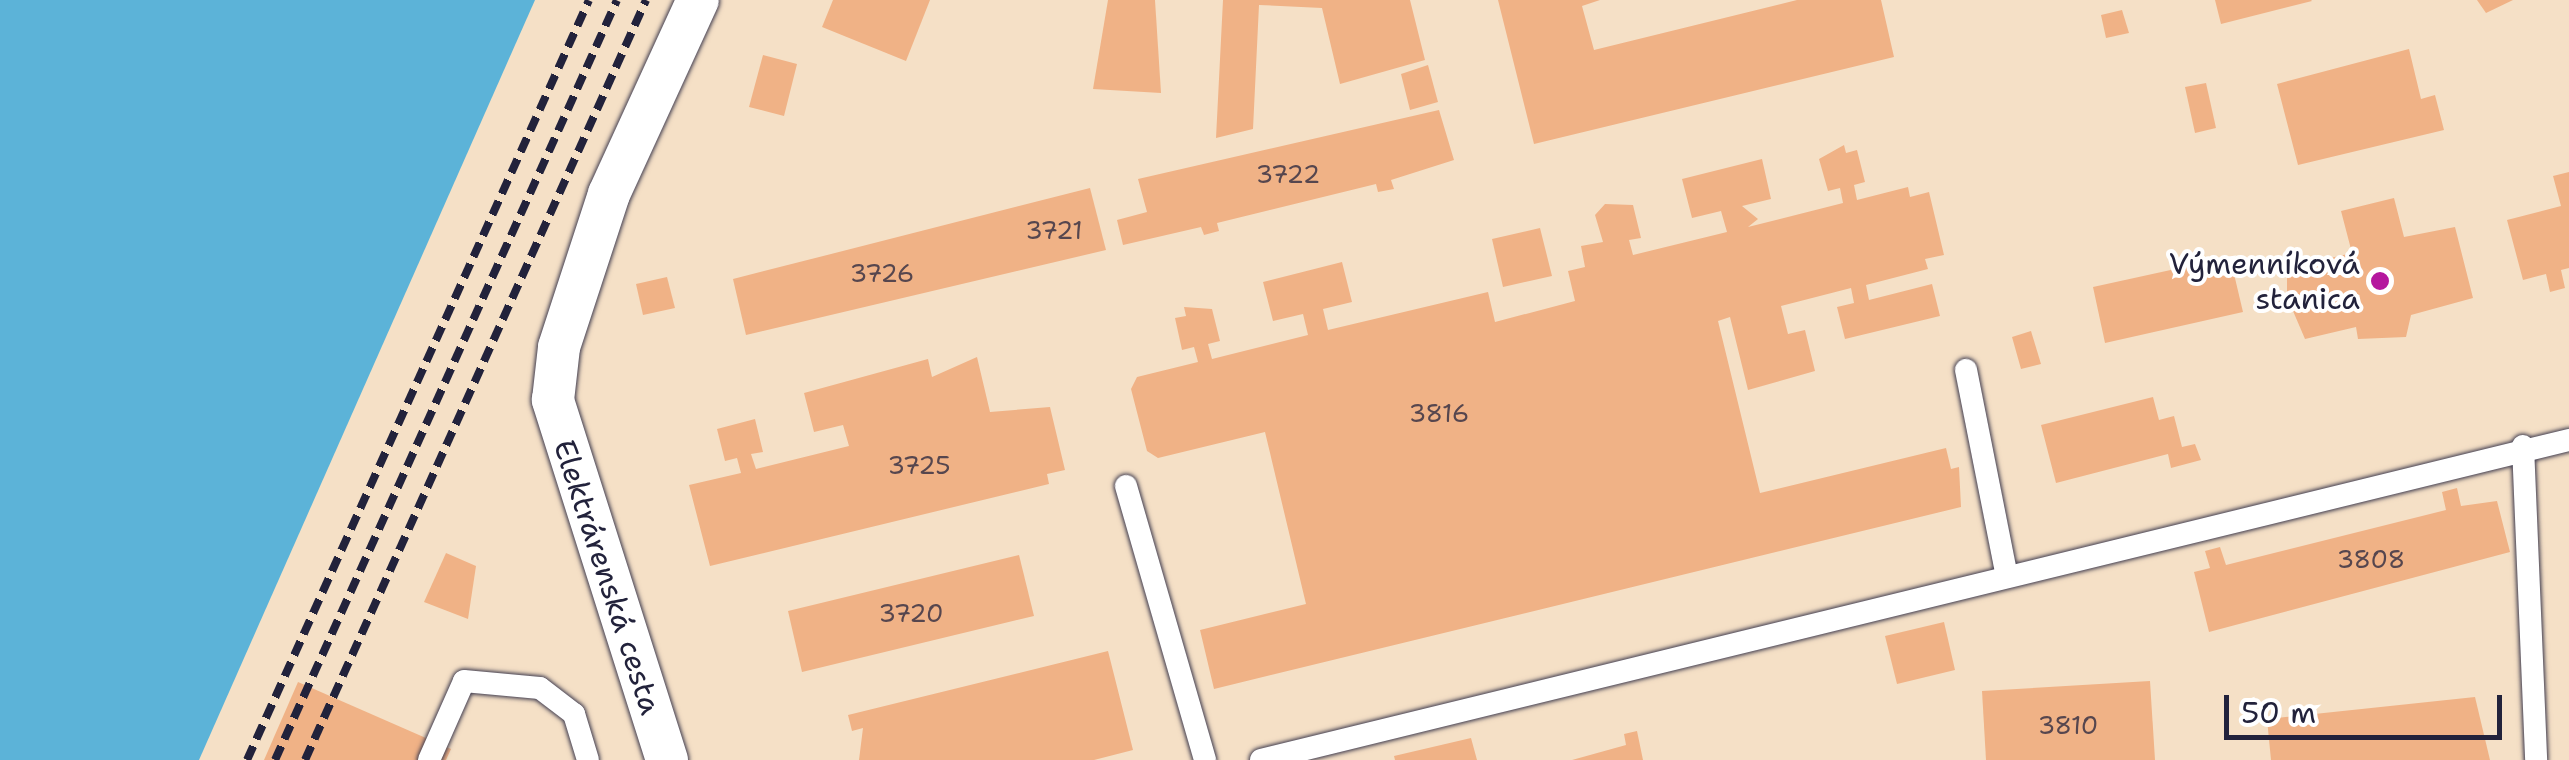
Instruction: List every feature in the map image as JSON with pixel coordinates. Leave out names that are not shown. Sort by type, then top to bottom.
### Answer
[{"type":"street","name":"Elektrárenská cesta","points":[[667,760],[553,400],[559,347],[609,194],[698,0]]},
{"type":"lane","points":[[1966,370],[2006,572]]},
{"type":"lane","points":[[1261,760],[2006,572],[2523,446],[2569,440]]},
{"type":"lane","points":[[2523,446],[2536,760]]},
{"type":"lane","points":[[1126,486],[1205,760]]},
{"type":"lane","points":[[429,760],[464,681],[540,688],[574,714],[588,760]]},
{"type":"water","points":[[0,0],[535,0],[199,760],[0,760]]},
{"type":"building","points":[[833,0],[930,0],[906,61],[822,27]]},
{"type":"building","points":[[1108,0],[1155,0],[1161,93],[1093,89]]},
{"type":"building","points":[[1223,0],[1410,0],[1425,60],[1340,84],[1322,8],[1259,5],[1253,129],[1216,138]]},
{"type":"building","points":[[1498,0],[1600,0],[1582,6],[1594,50],[1797,0],[1881,0],[1894,57],[1534,144]]},
{"type":"building","points":[[2215,0],[2311,0],[2312,1],[2221,24]]},
{"type":"building","points":[[2477,0],[2513,0],[2486,13]]},
{"type":"building","points":[[2122,10],[2129,33],[2106,38],[2101,15]]},
{"type":"building","points":[[2409,49],[2421,99],[2435,95],[2444,130],[2298,165],[2277,84]]},
{"type":"building","points":[[763,55],[797,64],[784,116],[749,107]]},
{"type":"building","points":[[1428,65],[1438,102],[1410,110],[1401,74]]},
{"type":"building","points":[[2206,83],[2216,128],[2195,133],[2185,87]]},
{"type":"building","points":[[1439,110],[1454,160],[1391,180],[1394,189],[1378,192],[1376,184],[1217,223],[1219,231],[1204,235],[1201,227],[1123,245],[1117,220],[1147,212],[1138,179]]},
{"type":"building","points":[[1844,145],[1846,153],[1857,150],[1865,182],[1854,185],[1857,200],[1908,187],[1910,197],[1929,192],[1944,255],[1925,259],[1928,269],[1866,285],[1869,300],[1932,284],[1940,316],[1845,339],[1837,307],[1854,303],[1851,288],[1781,306],[1788,334],[1805,330],[1815,371],[1748,390],[1730,317],[1718,321],[1760,493],[1946,448],[1951,469],[1959,467],[1961,507],[1214,689],[1200,630],[1306,604],[1265,432],[1158,458],[1147,451],[1131,389],[1137,377],[1198,362],[1194,347],[1182,350],[1175,318],[1186,316],[1184,307],[1212,309],[1220,341],[1208,344],[1212,359],[1308,335],[1303,314],[1273,321],[1263,282],[1342,262],[1352,302],[1323,309],[1328,330],[1488,292],[1495,322],[1575,301],[1568,271],[1585,267],[1581,246],[1603,242],[1595,215],[1605,204],[1633,205],[1641,238],[1629,240],[1633,255],[1727,232],[1721,211],[1692,218],[1682,179],[1762,159],[1771,199],[1742,206],[1758,219],[1748,227],[1843,203],[1840,188],[1828,191],[1819,159]]},
{"type":"building","points":[[2569,172],[2569,268],[2561,270],[2565,288],[2550,292],[2546,274],[2523,280],[2507,220],[2561,206],[2553,176]]},
{"type":"building","points":[[1090,188],[1106,250],[746,335],[733,279]]},
{"type":"building","name":"Výmenníková stanica","points":[[2394,198],[2404,237],[2455,227],[2473,298],[2411,315],[2406,337],[2358,339],[2356,327],[2305,339],[2287,297],[2287,268],[2352,253],[2341,211]]},
{"type":"building","points":[[1540,228],[1552,276],[1503,287],[1492,239]]},
{"type":"building","points":[[2230,257],[2243,312],[2105,343],[2093,287]]},
{"type":"building","points":[[667,277],[675,308],[643,315],[636,284]]},
{"type":"building","points":[[2031,331],[2041,364],[2021,369],[2012,337]]},
{"type":"building","points":[[977,357],[990,412],[1050,407],[1065,470],[1047,474],[1049,484],[710,566],[689,485],[741,473],[737,458],[725,461],[717,429],[755,419],[763,452],[751,454],[756,469],[849,446],[843,425],[814,432],[804,393],[928,359],[932,377]]},
{"type":"building","points":[[2153,397],[2159,420],[2174,416],[2182,447],[2195,444],[2201,460],[2171,468],[2168,454],[2056,483],[2041,425]]},
{"type":"building","points":[[2457,488],[2461,506],[2497,501],[2510,552],[2209,632],[2194,572],[2210,568],[2205,551],[2220,547],[2226,565],[2446,510],[2442,492]]},
{"type":"building","points":[[446,553],[476,566],[468,619],[424,602]]},
{"type":"building","points":[[1019,555],[1034,616],[802,672],[788,611]]},
{"type":"building","points":[[1944,622],[1955,670],[1897,684],[1885,636]]},
{"type":"building","points":[[1108,651],[1133,750],[1094,760],[859,760],[863,728],[852,731],[848,715]]},
{"type":"building","points":[[2150,681],[2155,760],[1986,760],[1982,691]]},
{"type":"building","points":[[298,682],[451,749],[446,760],[264,760]]},
{"type":"building","points":[[2475,697],[2490,760],[2271,760],[2267,719]]},
{"type":"building","points":[[1637,731],[1643,760],[1572,760],[1626,745],[1624,734]]},
{"type":"building","points":[[1471,738],[1477,760],[1395,760],[1394,756]]},
{"type":"railway","points":[[247,760],[589,0]]},
{"type":"railway","points":[[275,760],[617,0]]},
{"type":"railway","points":[[305,760],[646,0]]},
{"type":"place","name":"Výmenníková stanica","points":[[2380,281]]}]
